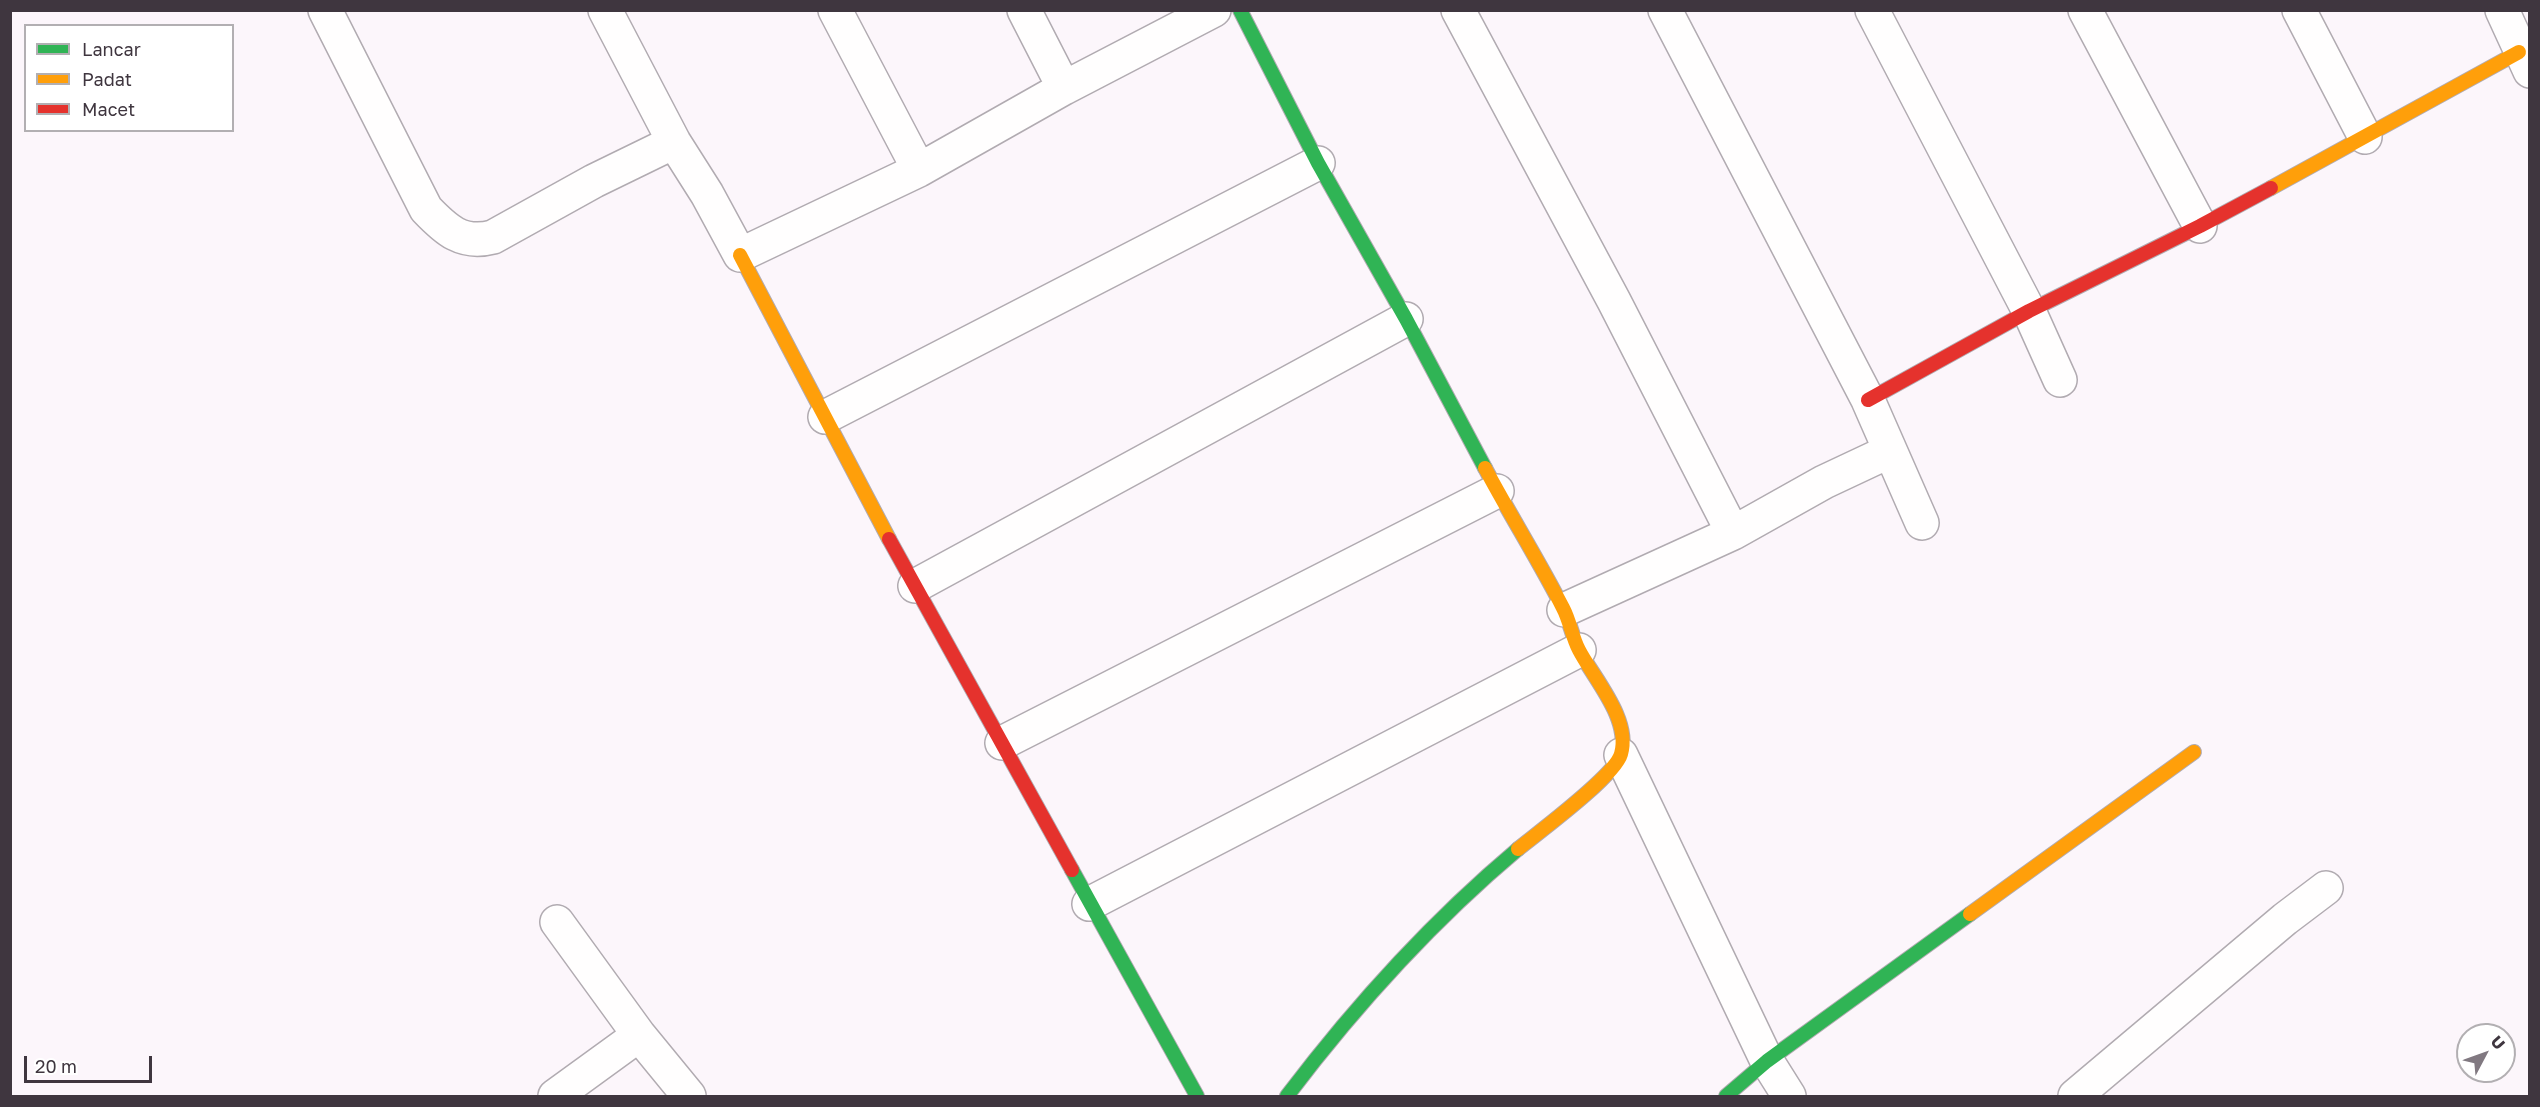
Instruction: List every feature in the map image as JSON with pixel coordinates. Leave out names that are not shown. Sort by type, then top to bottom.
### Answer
[{"type":"street","points":[[325,10],[426,209],[439,222],[461,237],[479,241],[493,237],[594,181],[674,142]]},
{"type":"street","points":[[605,10],[674,142],[707,194],[740,255],[915,586],[1197,1096]]},
{"type":"street","points":[[835,10],[919,170]]},
{"type":"street","points":[[1024,10],[1064,88]]},
{"type":"street","points":[[740,255],[919,170],[1064,88],[1214,10]]},
{"type":"street","points":[[1240,10],[1318,163],[1406,319],[1497,491],[1564,610],[1579,650],[1602,686],[1618,719],[1622,737],[1621,755],[1646,803],[1767,1061],[1789,1096]]},
{"type":"street","points":[[1458,10],[1614,301],[1733,533]]},
{"type":"street","points":[[1665,10],[1868,400],[1922,523]]},
{"type":"street","points":[[1872,10],[2029,311],[2060,380]]},
{"type":"street","points":[[2085,10],[2200,226]]},
{"type":"street","points":[[2299,10],[2365,137]]},
{"type":"street","points":[[1868,400],[2029,311],[2200,226],[2365,137],[2524,61],[2502,10]]},
{"type":"street","points":[[825,417],[1318,163]]},
{"type":"street","points":[[915,586],[1406,319]]},
{"type":"street","points":[[1564,610],[1733,533],[1824,482],[1890,451]]},
{"type":"street","points":[[1002,743],[1497,491]]},
{"type":"street","points":[[1089,904],[1579,650]]},
{"type":"street","points":[[1726,1096],[1767,1061],[2194,752]]},
{"type":"street","points":[[1287,1096],[1318,1055],[1392,967],[1486,876],[1546,824],[1589,791],[1621,755]]},
{"type":"street","points":[[2075,1096],[2284,919],[2325,888]]},
{"type":"street","points":[[557,922],[639,1035],[689,1096]]},
{"type":"street","points":[[555,1096],[639,1035]]},
{"type":"traffic: fast","points":[[1240,10],[1318,163],[1406,319],[1485,468]]},
{"type":"traffic: fast","points":[[1287,1096],[1340,1029],[1395,966],[1454,906],[1518,849]]},
{"type":"traffic: fast","points":[[1072,870],[1197,1096]]},
{"type":"traffic: fast","points":[[1726,1096],[1767,1061],[1970,914]]},
{"type":"traffic: slow","points":[[2271,188],[2519,52]]},
{"type":"traffic: slow","points":[[740,255],[889,539]]},
{"type":"traffic: slow","points":[[1485,468],[1563,608],[1579,650],[1616,713],[1623,741],[1621,754],[1616,764],[1605,776],[1518,849]]},
{"type":"traffic: slow","points":[[1970,914],[2194,752]]},
{"type":"traffic: jam","points":[[1868,400],[2029,311],[2271,188]]},
{"type":"traffic: jam","points":[[889,539],[1072,870]]}]
